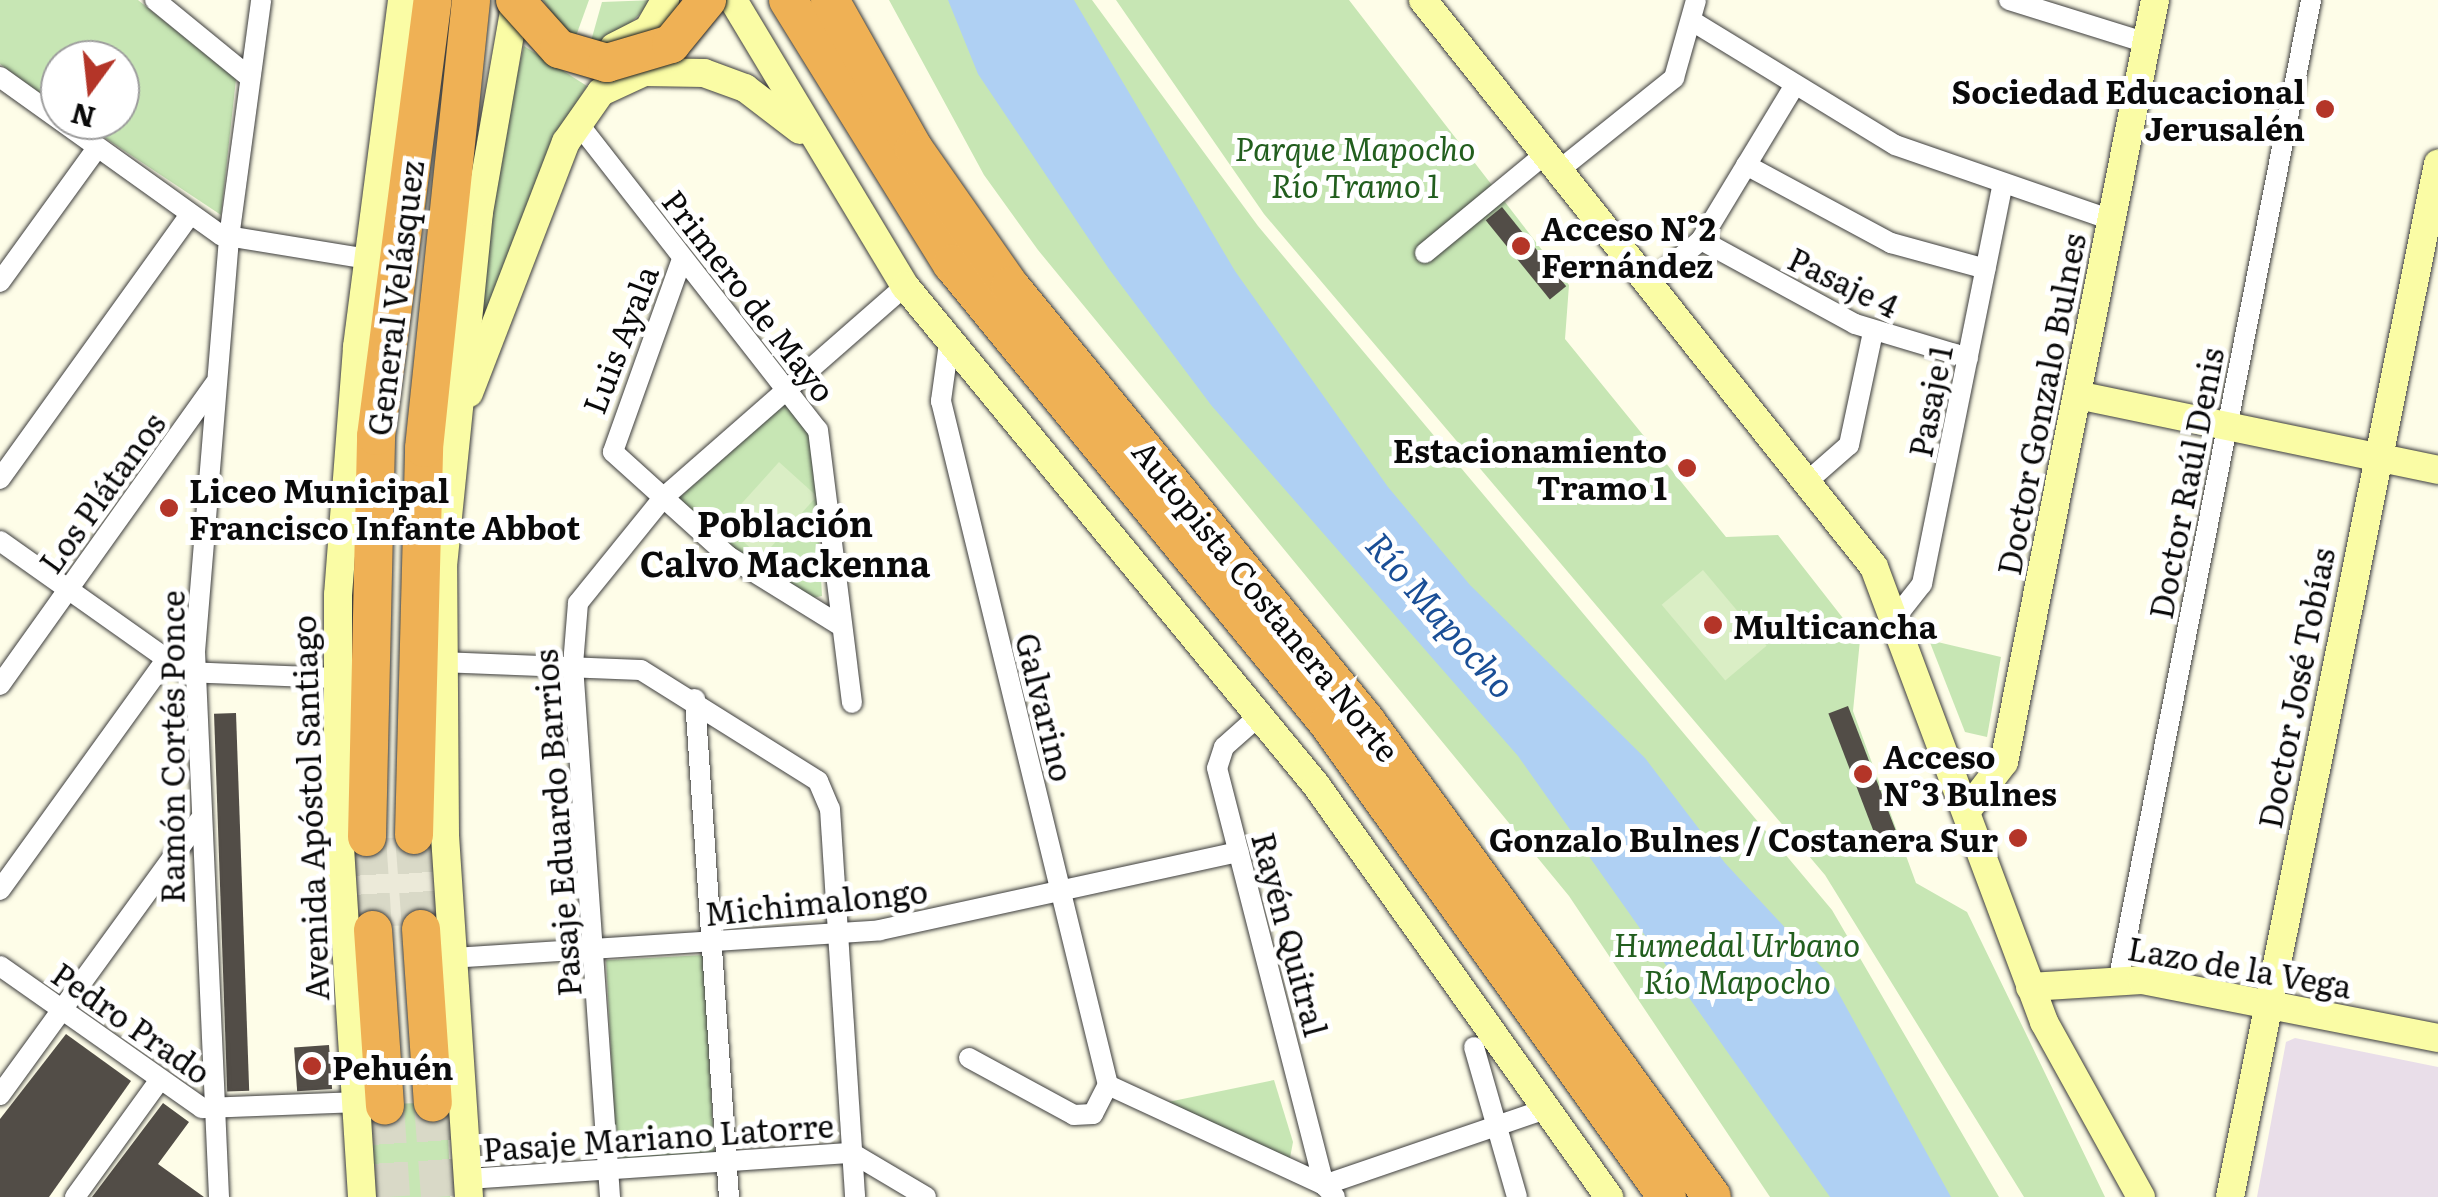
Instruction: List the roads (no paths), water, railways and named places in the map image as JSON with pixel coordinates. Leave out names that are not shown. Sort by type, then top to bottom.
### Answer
[{"type":"highway","name":"General Velásquez","points":[[367,837],[376,436],[433,0]]},
{"type":"highway","name":"General Velásquez","points":[[414,835],[424,448],[471,0]]},
{"type":"highway","points":[[515,0],[559,50],[607,63],[671,44],[710,0]]},
{"type":"highway","name":"Autopista Costanera Norte","points":[[788,0],[952,264],[1328,723],[1667,1197]]},
{"type":"highway","name":"Autopista Costanera Norte","points":[[830,0],[914,148],[1010,286],[1366,721],[1712,1197]]},
{"type":"highway","points":[[421,929],[433,1102]]},
{"type":"highway","points":[[371,1104],[373,930]]},
{"type":"street","points":[[156,0],[250,76]]},
{"type":"street","name":"Ramón Cortés Ponce","points":[[219,1197],[199,821],[196,676],[229,238],[260,0]]},
{"type":"street","name":"Avenida Apóstol Santiago","points":[[362,1197],[371,1104],[336,678],[368,258],[402,0]]},
{"type":"street","points":[[468,1188],[452,958],[440,662],[452,441],[515,0]]},
{"type":"street","points":[[536,0],[562,36],[600,48],[638,38],[666,0]]},
{"type":"street","points":[[710,0],[783,89]]},
{"type":"street","points":[[733,0],[783,89],[905,286],[949,344],[1260,714],[1549,1108],[1609,1197]]},
{"type":"street","points":[[1423,0],[1809,480],[1874,567],[1968,809],[2030,986],[2141,1197]]},
{"type":"street","points":[[2009,0],[2147,43]]},
{"type":"street","name":"Doctor Gonzalo Bulnes","points":[[1968,809],[2004,762],[2156,0]]},
{"type":"street","name":"Doctor Raúl Denis","points":[[2120,977],[2310,0]]},
{"type":"street","points":[[1426,254],[1674,78],[1694,11],[1793,88],[1895,145],[2002,188],[2112,220]]},
{"type":"street","points":[[452,441],[577,122],[619,80],[689,70],[745,88],[820,148]]},
{"type":"street","points":[[0,78],[190,215],[229,238],[368,258]]},
{"type":"street","points":[[1649,284],[1701,240],[1793,88]]},
{"type":"street","name":"Primero de Mayo","points":[[577,122],[786,390],[824,447],[852,703]]},
{"type":"street","points":[[0,282],[96,148]]},
{"type":"street","name":"Doctor José Tobías","points":[[2230,1197],[2378,458],[2435,195],[2438,164]]},
{"type":"street","points":[[1746,166],[1910,252],[1986,269]]},
{"type":"street","name":"Pasaje 1","points":[[1896,617],[1922,584],[2002,188]]},
{"type":"street","points":[[0,480],[190,215]]},
{"type":"street","name":"Pasaje 4","points":[[1701,240],[1873,332],[1968,358]]},
{"type":"street","name":"Luis Ayala","points":[[682,259],[611,444],[663,498],[728,556],[841,626]]},
{"type":"street","name":"Pasaje Eduardo Barrios","points":[[610,1197],[573,665],[582,595],[663,498],[905,286]]},
{"type":"street","points":[[1809,480],[1849,445],[1873,332]]},
{"type":"street","name":"Galvarino","points":[[949,344],[941,401],[1108,1085]]},
{"type":"street","name":"Los Plátanos","points":[[0,685],[216,383]]},
{"type":"street","points":[[2077,395],[2438,470]]},
{"type":"street","points":[[0,541],[166,660],[196,676],[336,678]]},
{"type":"street","points":[[0,890],[166,660]]},
{"type":"street","points":[[440,662],[641,670],[696,700],[824,788],[855,1197]]},
{"type":"street","points":[[696,700],[729,1197]]},
{"type":"street","name":"Rayén Quitral","points":[[1260,714],[1218,759],[1239,852],[1330,1191]]},
{"type":"street","points":[[0,1094],[199,821]]},
{"type":"street","name":"Michimalongo","points":[[452,958],[838,934],[1061,896],[1239,852]]},
{"type":"street","name":"Pedro Prado","points":[[0,966],[159,1081],[212,1108],[371,1104]]},
{"type":"street","name":"Lazo de la Vega","points":[[2030,986],[2120,977],[2438,1038]]},
{"type":"street","points":[[1474,1047],[1516,1197]]},
{"type":"street","points":[[969,1058],[1074,1115],[1093,1114],[1108,1085],[1330,1191],[1549,1108]]},
{"type":"street","points":[[75,1197],[159,1081]]},
{"type":"street","points":[[852,1154],[926,1197]]},
{"type":"street","name":"Pasaje Mariano Latorre","points":[[468,1188],[608,1170],[852,1154]]},
{"type":"water","name":"Río Mapocho","points":[[948,0],[1074,0],[1235,271],[1388,487],[1470,585],[1645,758],[1725,863],[1828,974],[1951,1197],[1830,1197],[1518,756],[1211,405],[1109,269],[978,74]]},
{"type":"tunnel","points":[[414,835],[421,929]]},
{"type":"tunnel","points":[[367,837],[373,930]]},
{"type":"tunnel","points":[[433,1103],[440,1197]]},
{"type":"tunnel","points":[[385,1106],[391,1197]]},
{"type":"place","name":"Sociedad Educacional Jerusalén","points":[[2325,109]]},
{"type":"place","name":"Acceso N°2 Fernández","points":[[1521,246]]},
{"type":"place","name":"Estacionamiento Tramo 1","points":[[1687,468]]},
{"type":"place","name":"Liceo Municipal Francisco Infante Abbot","points":[[169,508]]},
{"type":"place","name":"Multicancha","points":[[1713,625]]},
{"type":"place","name":"Acceso N°3 Bulnes","points":[[1863,774]]},
{"type":"place","name":"Gonzalo Bulnes / Costanera Sur","points":[[2018,838]]},
{"type":"place","name":"Pehuén","points":[[312,1066]]},
{"type":"district","name":"Población Calvo Mackenna","points":[[785,542]]},
{"type":"park label","name":"Parque Mapocho Río Tramo 1","points":[[1355,166]]},
{"type":"park label","name":"Humedal Urbano Río Mapocho","points":[[1737,962]]}]
